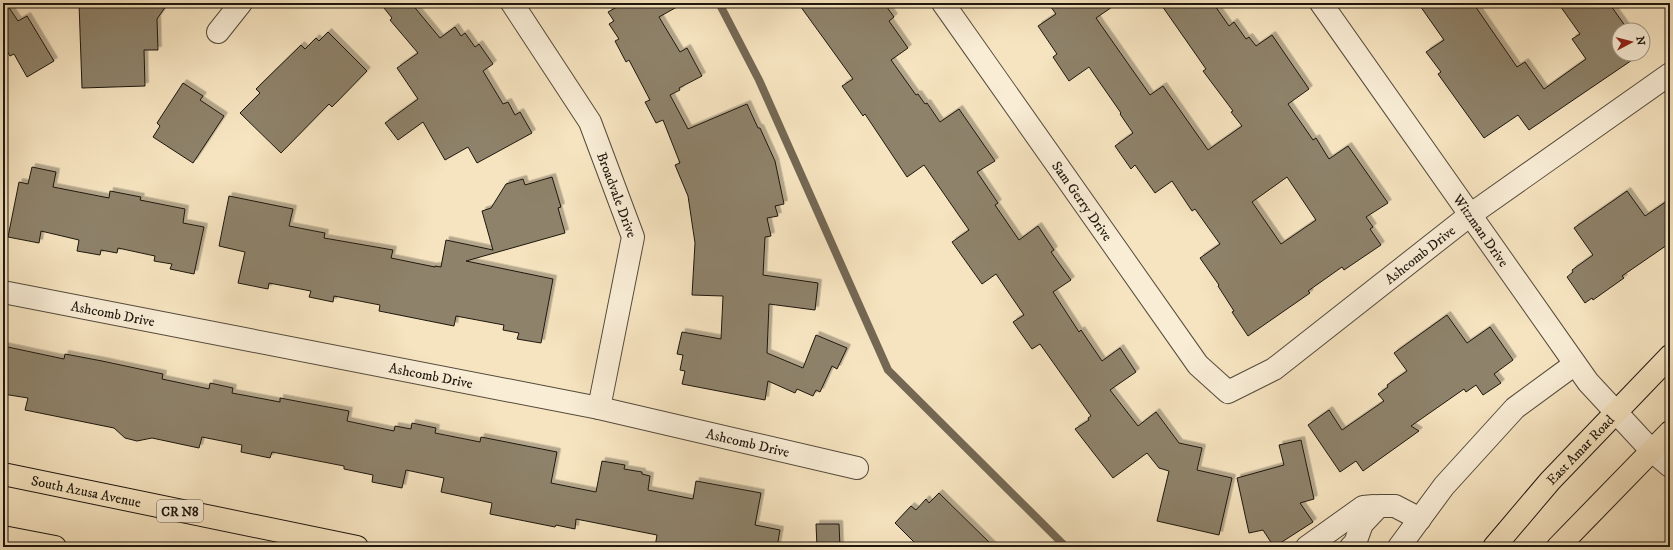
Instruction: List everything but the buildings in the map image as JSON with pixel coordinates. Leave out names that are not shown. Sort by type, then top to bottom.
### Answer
[{"type":"main road","name":"East Amar Road","points":[[1494,547],[1550,481],[1670,356]]},
{"type":"main road","points":[[1558,547],[1670,432]]},
{"type":"main road","name":"South Azusa Avenue","points":[[3,474],[357,547]]},
{"type":"main road","points":[[3,536],[55,547]]},
{"type":"street","points":[[218,32],[241,3]]},
{"type":"street","name":"Broadvale Drive","points":[[512,3],[590,122],[633,237],[599,408]]},
{"type":"street","name":"Sam Gerry Drive","points":[[943,3],[1198,365],[1228,392]]},
{"type":"street","name":"Witzman Drive","points":[[1321,3],[1588,382],[1651,450],[1670,466]]},
{"type":"street","name":"Ashcomb Drive","points":[[1228,392],[1274,369],[1470,215],[1670,74]]},
{"type":"street","name":"Ashcomb Drive","points":[[3,292],[599,408],[857,468]]},
{"type":"street","points":[[1399,547],[1444,486],[1515,408],[1575,364]]},
{"type":"street","points":[[1350,547],[1355,543],[1362,524],[1379,506]]},
{"type":"street","points":[[1307,547],[1363,507],[1395,506],[1420,519]]},
{"type":"waterway","points":[[719,3],[759,80],[888,370],[1066,547]]}]
